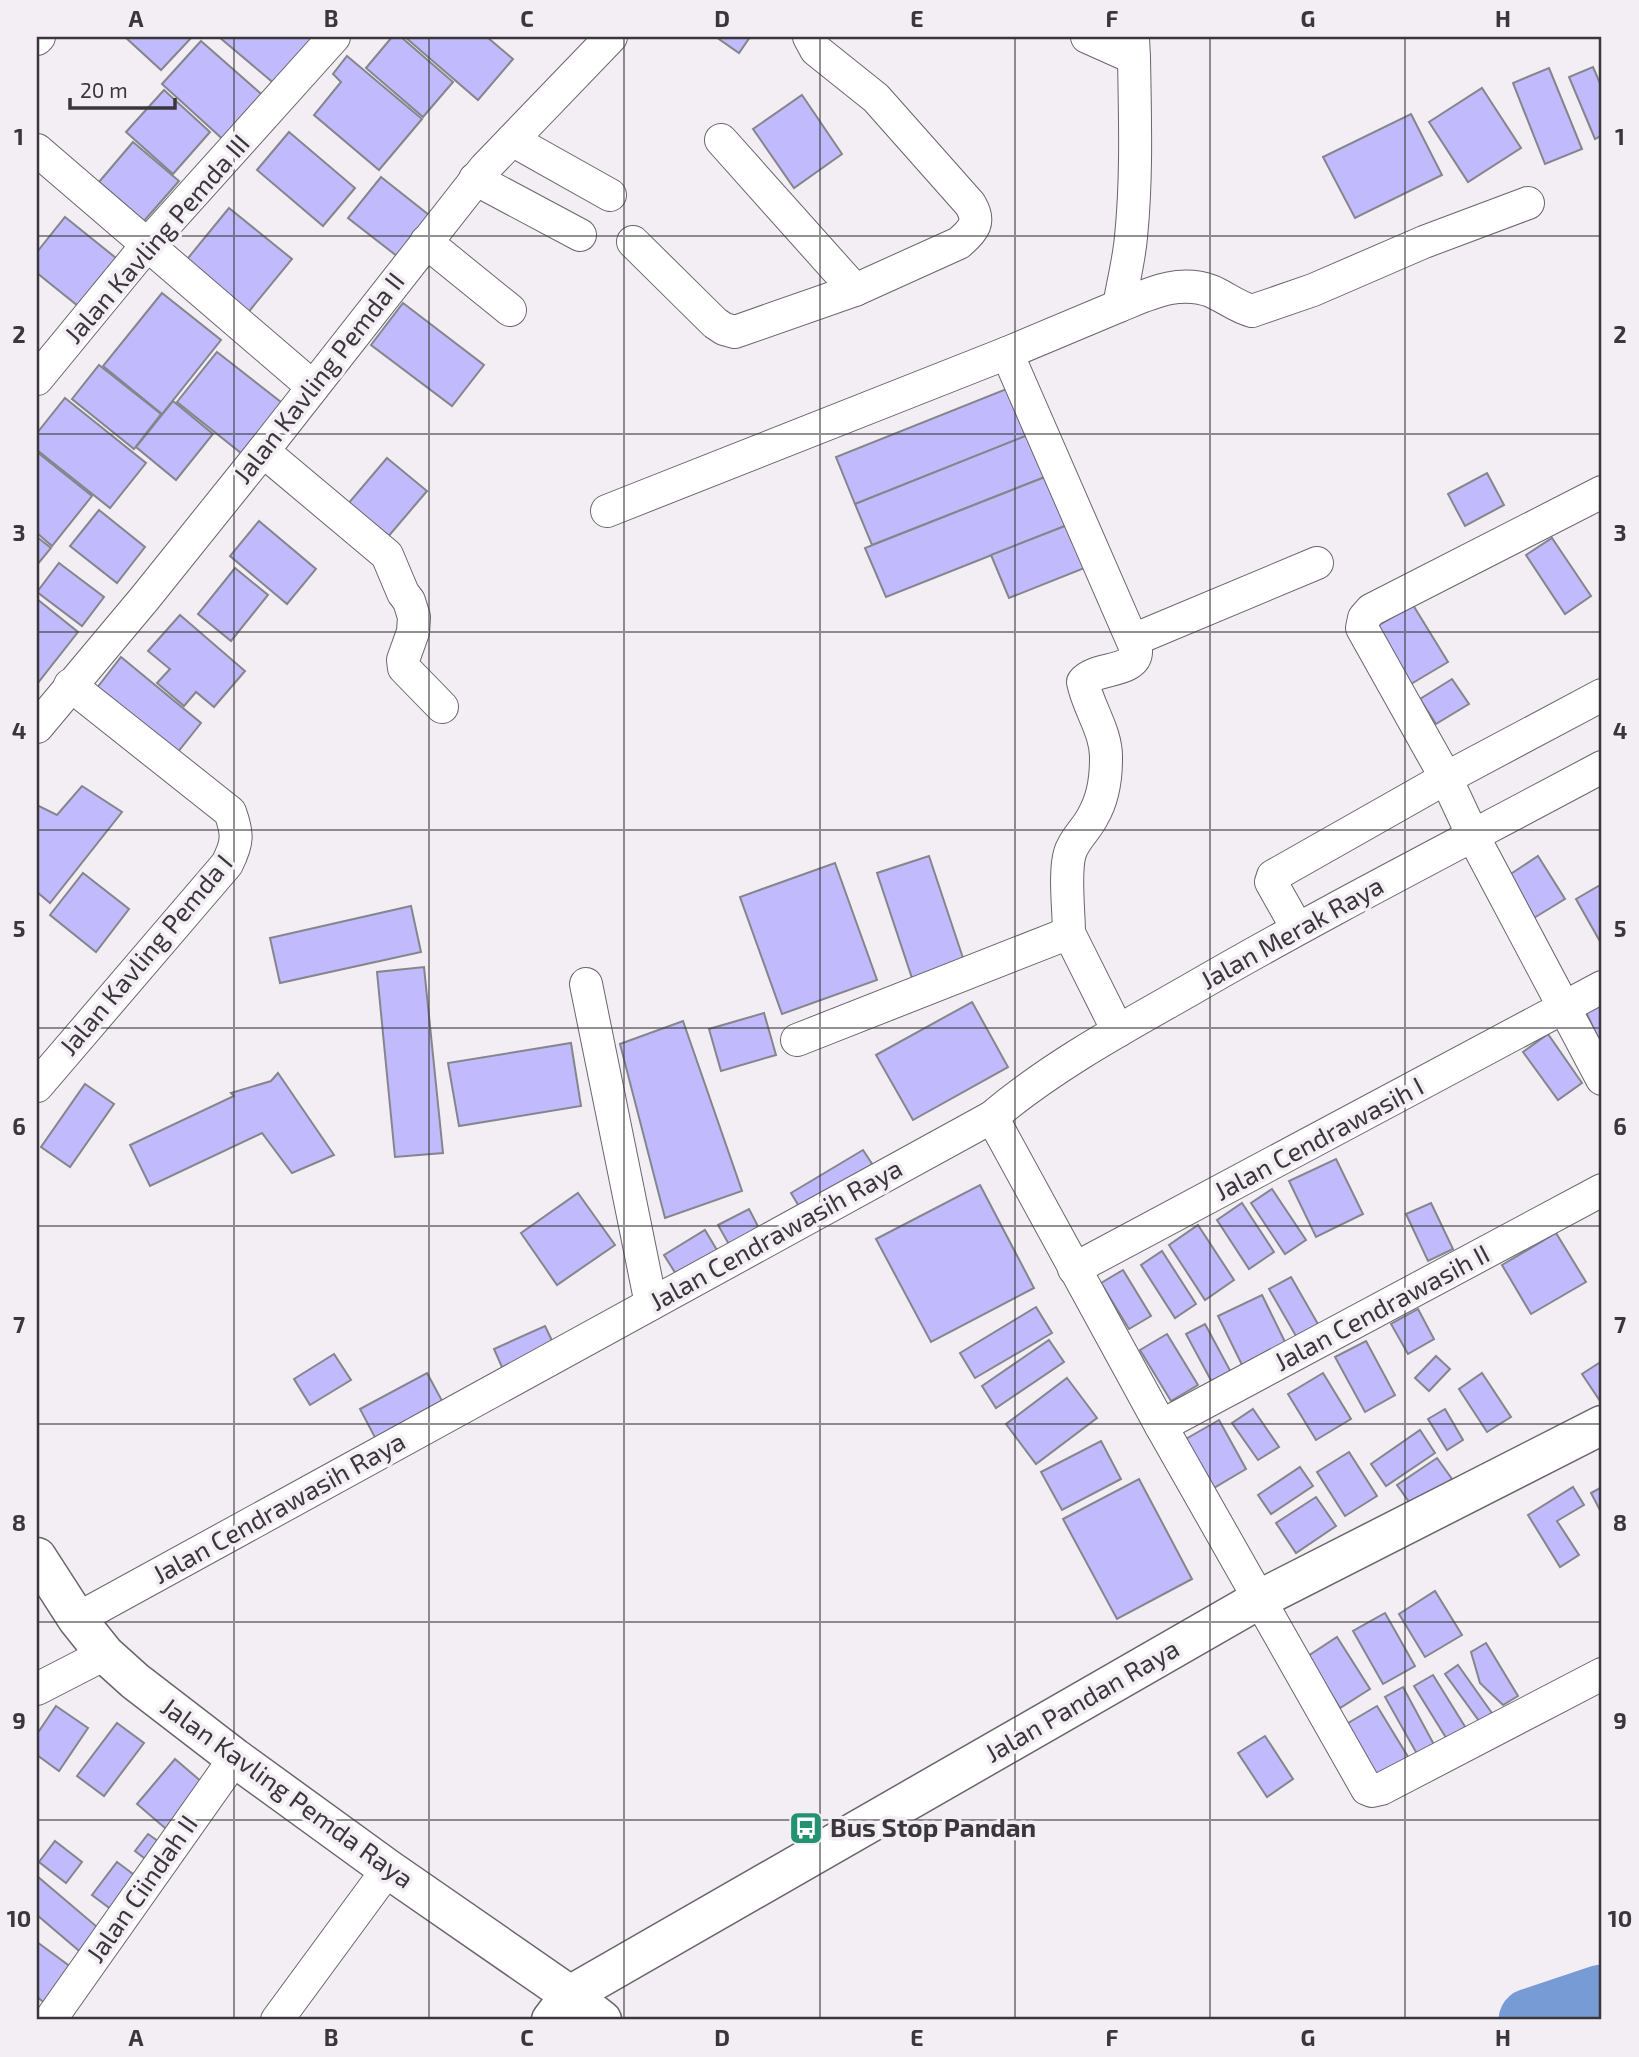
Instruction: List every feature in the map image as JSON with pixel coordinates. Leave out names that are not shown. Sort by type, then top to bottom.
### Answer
[{"type":"street","name":"Jalan Kavling Pemda III","points":[[37,379],[147,245],[334,37]]},
{"type":"street","name":"Jalan Kavling Pemda II","points":[[37,727],[263,451],[475,179],[611,37]]},
{"type":"street","points":[[633,242],[715,323],[735,332],[855,290],[960,243],[976,225],[977,219],[970,204],[876,98],[816,50],[809,37]]},
{"type":"street","points":[[1087,37],[1134,48],[1136,154],[1133,209],[1119,306]]},
{"type":"street","points":[[721,139],[855,290]]},
{"type":"street","points":[[512,140],[610,195]]},
{"type":"street","points":[[37,150],[313,387]]},
{"type":"street","points":[[475,179],[580,234]]},
{"type":"street","points":[[607,511],[1007,353],[1163,288],[1181,286],[1211,291],[1252,310],[1313,290],[1424,242],[1528,203]]},
{"type":"street","points":[[426,242],[510,310]]},
{"type":"street","points":[[1007,353],[1133,640],[1136,655],[1131,663],[1089,677],[1083,682],[1103,737],[1107,755],[1106,772],[1101,798],[1093,817],[1074,844],[1069,857],[1069,933],[1118,1031]]},
{"type":"street","points":[[263,451],[387,555],[414,617],[413,632],[402,662],[404,668],[442,707]]},
{"type":"street","points":[[1602,492],[1371,610],[1364,618],[1362,628],[1449,785],[1602,1079]]},
{"type":"street","points":[[1133,640],[1317,563]]},
{"type":"street","name":"Jalan Kavling Pemda I","points":[[37,1086],[227,864],[236,847],[236,828],[230,811],[70,685]]},
{"type":"street","points":[[1297,928],[1271,882],[1273,876],[1449,785],[1602,695]]},
{"type":"street","name":"Jalan Merak Raya","points":[[992,1116],[1018,1095],[1118,1031],[1470,828],[1602,767]]},
{"type":"street","points":[[797,1040],[1069,933]]},
{"type":"street","points":[[586,984],[651,1304]]},
{"type":"street","name":"Jalan Cendrawasih I","points":[[1074,1269],[1602,987]]},
{"type":"street","points":[[992,1116],[1161,1426],[1367,1789],[1372,1791],[1602,1674]]},
{"type":"street","name":"Jalan Cendrawasih Raya","points":[[77,1619],[992,1116]]},
{"type":"street","name":"Jalan Cendrawasih II","points":[[1161,1426],[1602,1190]]},
{"type":"street","name":"Jalan Pandan Raya","points":[[561,2007],[1260,1598],[1602,1425]]},
{"type":"street","name":"Jalan Kavling Pemda Raya","points":[[37,1557],[77,1619],[105,1654],[135,1681],[235,1758],[388,1869],[561,2007],[603,2020]]},
{"type":"street","points":[[37,1689],[105,1654]]},
{"type":"street","name":"Jalan Ciindah II","points":[[50,2020],[235,1758]]},
{"type":"street","points":[[278,2020],[388,1869]]},
{"type":"building","points":[[125,37],[192,37],[161,70]]},
{"type":"building","points":[[219,37],[309,37],[313,41],[276,85]]},
{"type":"building","points":[[392,37],[401,37],[453,82],[423,117],[366,68]]},
{"type":"building","points":[[405,37],[487,37],[513,59],[478,100]]},
{"type":"building","points":[[716,37],[750,37],[739,53]]},
{"type":"building","points":[[201,41],[267,99],[227,143],[162,84]]},
{"type":"building","points":[[347,56],[422,119],[379,170],[314,115],[341,82],[333,74]]},
{"type":"building","points":[[1593,67],[1602,88],[1602,135],[1595,139],[1569,77]]},
{"type":"building","points":[[1549,68],[1582,149],[1545,164],[1513,83]]},
{"type":"building","points":[[1482,88],[1521,148],[1468,182],[1429,122]]},
{"type":"building","points":[[164,90],[210,132],[173,174],[126,132]]},
{"type":"building","points":[[802,95],[842,154],[794,188],[753,129]]},
{"type":"building","points":[[1411,114],[1442,175],[1355,218],[1323,157]]},
{"type":"building","points":[[289,132],[355,188],[323,226],[257,170]]},
{"type":"building","points":[[133,142],[179,181],[144,221],[99,182]]},
{"type":"building","points":[[381,177],[434,219],[402,260],[348,218]]},
{"type":"building","points":[[229,208],[292,259],[246,315],[184,263]]},
{"type":"building","points":[[65,217],[121,262],[83,310],[37,273],[37,252]]},
{"type":"building","points":[[162,293],[221,340],[162,414],[103,366]]},
{"type":"building","points":[[403,303],[484,365],[452,406],[371,345]]},
{"type":"building","points":[[217,352],[286,406],[246,457],[177,402]]},
{"type":"building","points":[[99,365],[161,414],[134,449],[72,399]]},
{"type":"building","points":[[1014,386],[1033,433],[855,504],[836,457]]},
{"type":"building","points":[[65,398],[146,463],[110,508],[37,450],[37,433]]},
{"type":"building","points":[[173,401],[213,434],[176,480],[136,447]]},
{"type":"building","points":[[1033,433],[1050,475],[872,545],[855,504]]},
{"type":"building","points":[[37,452],[92,496],[52,546],[37,533]]},
{"type":"building","points":[[387,458],[427,491],[381,545],[342,511]]},
{"type":"building","points":[[1487,473],[1504,505],[1465,526],[1448,494]]},
{"type":"building","points":[[1050,475],[1070,524],[886,597],[865,548]]},
{"type":"building","points":[[99,510],[145,547],[117,583],[70,546]]},
{"type":"building","points":[[259,521],[316,569],[287,604],[230,556]]},
{"type":"building","points":[[1070,524],[1087,567],[1009,598],[991,555]]},
{"type":"building","points":[[37,537],[51,548],[37,565]]},
{"type":"building","points":[[1552,538],[1591,596],[1565,614],[1526,555]]},
{"type":"building","points":[[59,563],[104,597],[82,626],[37,592]]},
{"type":"building","points":[[235,568],[268,595],[231,641],[198,614]]},
{"type":"building","points":[[37,599],[78,632],[37,684]]},
{"type":"building","points":[[1413,605],[1448,662],[1411,684],[1376,627]]},
{"type":"building","points":[[180,615],[245,671],[214,707],[196,692],[184,706],[157,683],[170,669],[148,651]]},
{"type":"building","points":[[121,657],[201,723],[173,758],[93,693]]},
{"type":"building","points":[[1452,679],[1469,704],[1436,724],[1420,699]]},
{"type":"building","points":[[82,786],[122,812],[50,903],[37,892],[37,805],[57,815]]},
{"type":"building","points":[[929,856],[965,964],[913,981],[877,873]]},
{"type":"building","points":[[1538,856],[1565,899],[1529,921],[1503,879]]},
{"type":"building","points":[[835,863],[877,980],[782,1014],[740,897]]},
{"type":"building","points":[[83,873],[129,909],[96,952],[50,915]]},
{"type":"building","points":[[1602,884],[1602,945],[1576,899]]},
{"type":"building","points":[[411,906],[421,952],[280,983],[270,938]]},
{"type":"building","points":[[424,967],[443,1153],[395,1157],[377,972]]},
{"type":"building","points":[[972,1002],[1008,1067],[913,1120],[876,1055]]},
{"type":"building","points":[[1602,1002],[1602,1046],[1585,1010]]},
{"type":"building","points":[[764,1013],[776,1055],[721,1071],[709,1029]]},
{"type":"building","points":[[683,1021],[742,1191],[665,1218],[620,1044]]},
{"type":"building","points":[[1548,1034],[1582,1083],[1558,1100],[1523,1052]]},
{"type":"building","points":[[571,1043],[581,1106],[459,1126],[448,1063]]},
{"type":"building","points":[[278,1073],[334,1155],[292,1173],[262,1133],[150,1186],[130,1145],[234,1096],[231,1093],[271,1081]]},
{"type":"building","points":[[85,1084],[114,1104],[70,1167],[41,1147]]},
{"type":"building","points":[[863,1150],[876,1170],[803,1213],[791,1193]]},
{"type":"building","points":[[1336,1159],[1363,1214],[1316,1237],[1289,1181]]},
{"type":"building","points":[[980,1185],[1034,1288],[931,1342],[876,1239]]},
{"type":"building","points":[[1272,1189],[1306,1240],[1285,1254],[1251,1203]]},
{"type":"building","points":[[578,1193],[615,1245],[557,1285],[521,1233]]},
{"type":"building","points":[[1242,1203],[1274,1252],[1249,1269],[1217,1220]]},
{"type":"building","points":[[1431,1203],[1453,1249],[1428,1261],[1406,1214]]},
{"type":"building","points":[[749,1209],[761,1232],[731,1248],[718,1225]]},
{"type":"building","points":[[1198,1225],[1234,1280],[1205,1300],[1169,1245]]},
{"type":"building","points":[[705,1230],[721,1257],[681,1282],[664,1255]]},
{"type":"building","points":[[1556,1233],[1586,1282],[1531,1314],[1502,1265]]},
{"type":"building","points":[[1162,1251],[1196,1304],[1175,1318],[1141,1265]]},
{"type":"building","points":[[1123,1270],[1151,1316],[1129,1329],[1101,1283]]},
{"type":"building","points":[[1291,1277],[1322,1331],[1300,1343],[1269,1289]]},
{"type":"building","points":[[1262,1295],[1289,1350],[1245,1371],[1218,1316]]},
{"type":"building","points":[[1036,1307],[1052,1333],[975,1378],[960,1353]]},
{"type":"building","points":[[1418,1309],[1434,1339],[1408,1354],[1391,1324]]},
{"type":"building","points":[[1205,1324],[1233,1376],[1214,1386],[1186,1334]]},
{"type":"building","points":[[545,1326],[557,1351],[505,1374],[494,1349]]},
{"type":"building","points":[[1167,1334],[1198,1385],[1171,1401],[1140,1350]]},
{"type":"building","points":[[1049,1340],[1064,1362],[996,1408],[982,1386]]},
{"type":"building","points":[[1366,1341],[1395,1395],[1365,1412],[1335,1357]]},
{"type":"building","points":[[334,1354],[351,1380],[310,1405],[294,1379]]},
{"type":"building","points":[[1436,1356],[1450,1369],[1429,1391],[1415,1378]]},
{"type":"building","points":[[1602,1361],[1602,1399],[1600,1401],[1582,1374]]},
{"type":"building","points":[[427,1373],[447,1410],[380,1447],[360,1409]]},
{"type":"building","points":[[1323,1373],[1351,1419],[1316,1440],[1288,1394]]},
{"type":"building","points":[[1482,1373],[1511,1417],[1487,1432],[1459,1389]]},
{"type":"building","points":[[1067,1378],[1097,1418],[1036,1464],[1006,1424]]},
{"type":"building","points":[[1253,1409],[1279,1447],[1258,1460],[1232,1423]]},
{"type":"building","points":[[1445,1409],[1463,1440],[1447,1450],[1428,1419]]},
{"type":"building","points":[[1219,1420],[1246,1469],[1212,1489],[1184,1440]]},
{"type":"building","points":[[1420,1430],[1435,1453],[1386,1486],[1371,1464]]},
{"type":"building","points":[[1101,1441],[1121,1479],[1062,1510],[1041,1472]]},
{"type":"building","points":[[1349,1452],[1377,1496],[1345,1516],[1317,1472]]},
{"type":"building","points":[[1437,1458],[1452,1479],[1412,1506],[1397,1485]]},
{"type":"building","points":[[1300,1467],[1313,1486],[1271,1514],[1258,1495]]},
{"type":"building","points":[[1139,1479],[1192,1579],[1117,1619],[1063,1519]]},
{"type":"building","points":[[1573,1487],[1584,1505],[1557,1521],[1579,1555],[1560,1567],[1528,1515]]},
{"type":"building","points":[[1602,1487],[1602,1514],[1591,1493]]},
{"type":"building","points":[[1316,1497],[1336,1526],[1296,1553],[1276,1523]]},
{"type":"building","points":[[1435,1591],[1462,1635],[1425,1657],[1399,1614]]},
{"type":"building","points":[[1385,1613],[1415,1666],[1383,1684],[1353,1631]]},
{"type":"building","points":[[1337,1637],[1370,1689],[1340,1708],[1308,1656]]},
{"type":"building","points":[[1486,1643],[1518,1696],[1503,1705],[1480,1683],[1471,1652]]},
{"type":"building","points":[[1458,1665],[1494,1716],[1482,1725],[1445,1674]]},
{"type":"building","points":[[1433,1675],[1472,1738],[1453,1749],[1414,1686]]},
{"type":"building","points":[[1403,1687],[1438,1752],[1421,1761],[1385,1697]]},
{"type":"building","points":[[56,1706],[88,1728],[59,1771],[37,1755],[37,1734]]},
{"type":"building","points":[[1377,1706],[1410,1760],[1377,1781],[1343,1726]]},
{"type":"building","points":[[117,1723],[144,1743],[104,1796],[77,1776]]},
{"type":"building","points":[[1265,1736],[1293,1779],[1267,1797],[1238,1753]]},
{"type":"building","points":[[175,1759],[210,1789],[172,1834],[137,1804]]},
{"type":"building","points":[[148,1834],[165,1846],[152,1864],[135,1851]]},
{"type":"building","points":[[55,1841],[82,1862],[66,1883],[39,1862]]},
{"type":"building","points":[[117,1862],[141,1880],[116,1913],[92,1895]]},
{"type":"building","points":[[37,1876],[103,1932],[84,1955],[37,1915]]},
{"type":"building","points":[[37,1942],[75,1970],[50,2007],[37,1997]]},
{"type":"waterway","points":[[1530,2020],[1602,1996]]},
{"type":"place","name":"Bus Stop Pandan","points":[[806,1828]]}]
